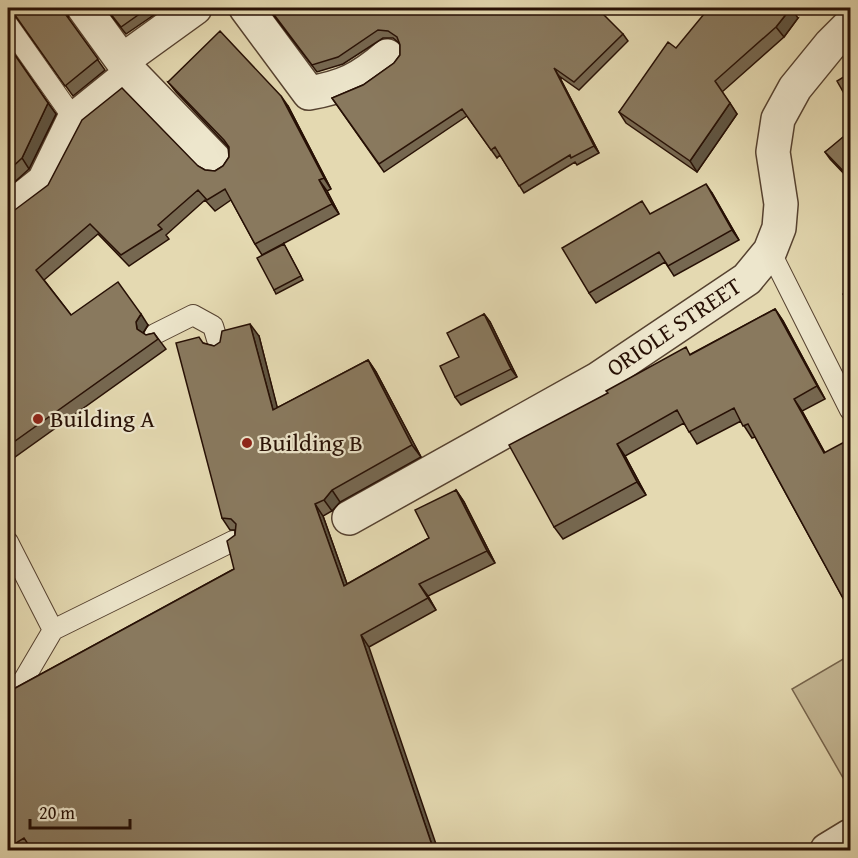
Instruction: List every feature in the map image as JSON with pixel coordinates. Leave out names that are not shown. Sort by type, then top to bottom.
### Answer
[{"type":"street","points":[[84,8],[127,67],[218,163]]},
{"type":"street","points":[[8,210],[44,182],[74,119],[127,67],[195,8]]},
{"type":"street","points":[[246,8],[309,93],[337,88],[363,77],[387,56]]},
{"type":"street","name":"ORIOLE STREET","points":[[349,518],[598,379],[747,279],[770,251],[779,228],[781,204],[773,152],[778,119],[795,88],[830,45],[850,25]]},
{"type":"street","points":[[827,850],[850,836]]},
{"type":"lane","points":[[8,25],[74,119]]},
{"type":"lane","points":[[770,251],[850,410]]},
{"type":"lane","points":[[154,334],[193,315],[213,326],[219,346]]},
{"type":"lane","points":[[8,690],[23,681],[53,630],[233,541]]},
{"type":"lane","points":[[8,542],[53,630]]},
{"type":"shaded area","points":[[850,655],[850,790],[792,689]]},
{"type":"building","points":[[10,8],[61,8],[98,59],[65,86]]},
{"type":"building","points":[[106,8],[148,8],[121,27]]},
{"type":"building","points":[[269,8],[597,8],[623,34],[574,82],[554,68],[594,146],[571,158],[570,155],[519,186],[495,147],[491,150],[462,109],[379,164],[332,98],[363,85],[394,63],[400,55],[397,37],[388,31],[378,30],[338,57],[312,65]]},
{"type":"building","points":[[709,8],[791,8],[776,27],[715,81],[730,103],[690,161],[619,112],[668,42],[676,48]]},
{"type":"building","points":[[220,31],[281,96],[324,178],[319,180],[332,204],[255,244],[225,189],[207,200],[198,190],[158,225],[162,229],[121,255],[90,224],[36,270],[71,315],[118,282],[141,314],[136,322],[137,329],[146,335],[154,333],[158,339],[8,446],[8,215],[48,185],[82,120],[122,88],[198,166],[205,170],[215,171],[223,166],[229,157],[229,147],[168,82]]},
{"type":"building","points":[[8,45],[48,103],[22,158],[8,171]]},
{"type":"building","points":[[850,73],[850,104],[837,81]]},
{"type":"building","points":[[849,132],[850,135],[850,178],[825,152]]},
{"type":"building","points":[[706,184],[732,230],[668,266],[659,252],[589,293],[562,248],[642,201],[650,214]]},
{"type":"building","points":[[284,244],[301,276],[274,290],[257,258]]},
{"type":"building","points":[[850,287],[850,303],[843,294]]},
{"type":"building","points":[[775,309],[817,386],[794,399],[824,453],[850,439],[850,611],[748,424],[743,426],[734,408],[689,432],[677,410],[617,444],[637,482],[554,527],[509,445],[608,393],[606,391],[686,347],[690,355]]},
{"type":"building","points":[[484,314],[511,369],[455,397],[440,366],[459,357],[447,333]]},
{"type":"building","points":[[250,324],[273,410],[368,360],[412,445],[332,490],[324,500],[315,504],[344,586],[429,538],[415,510],[456,490],[487,551],[419,584],[428,598],[361,635],[435,850],[32,850],[24,838],[8,848],[8,692],[234,569],[227,541],[235,535],[236,524],[231,519],[222,518],[176,343],[199,337],[203,343],[214,346],[220,342],[222,331]]},
{"type":"place","name":"Building A","points":[[38,419]]},
{"type":"place","name":"Building B","points":[[247,443]]}]
